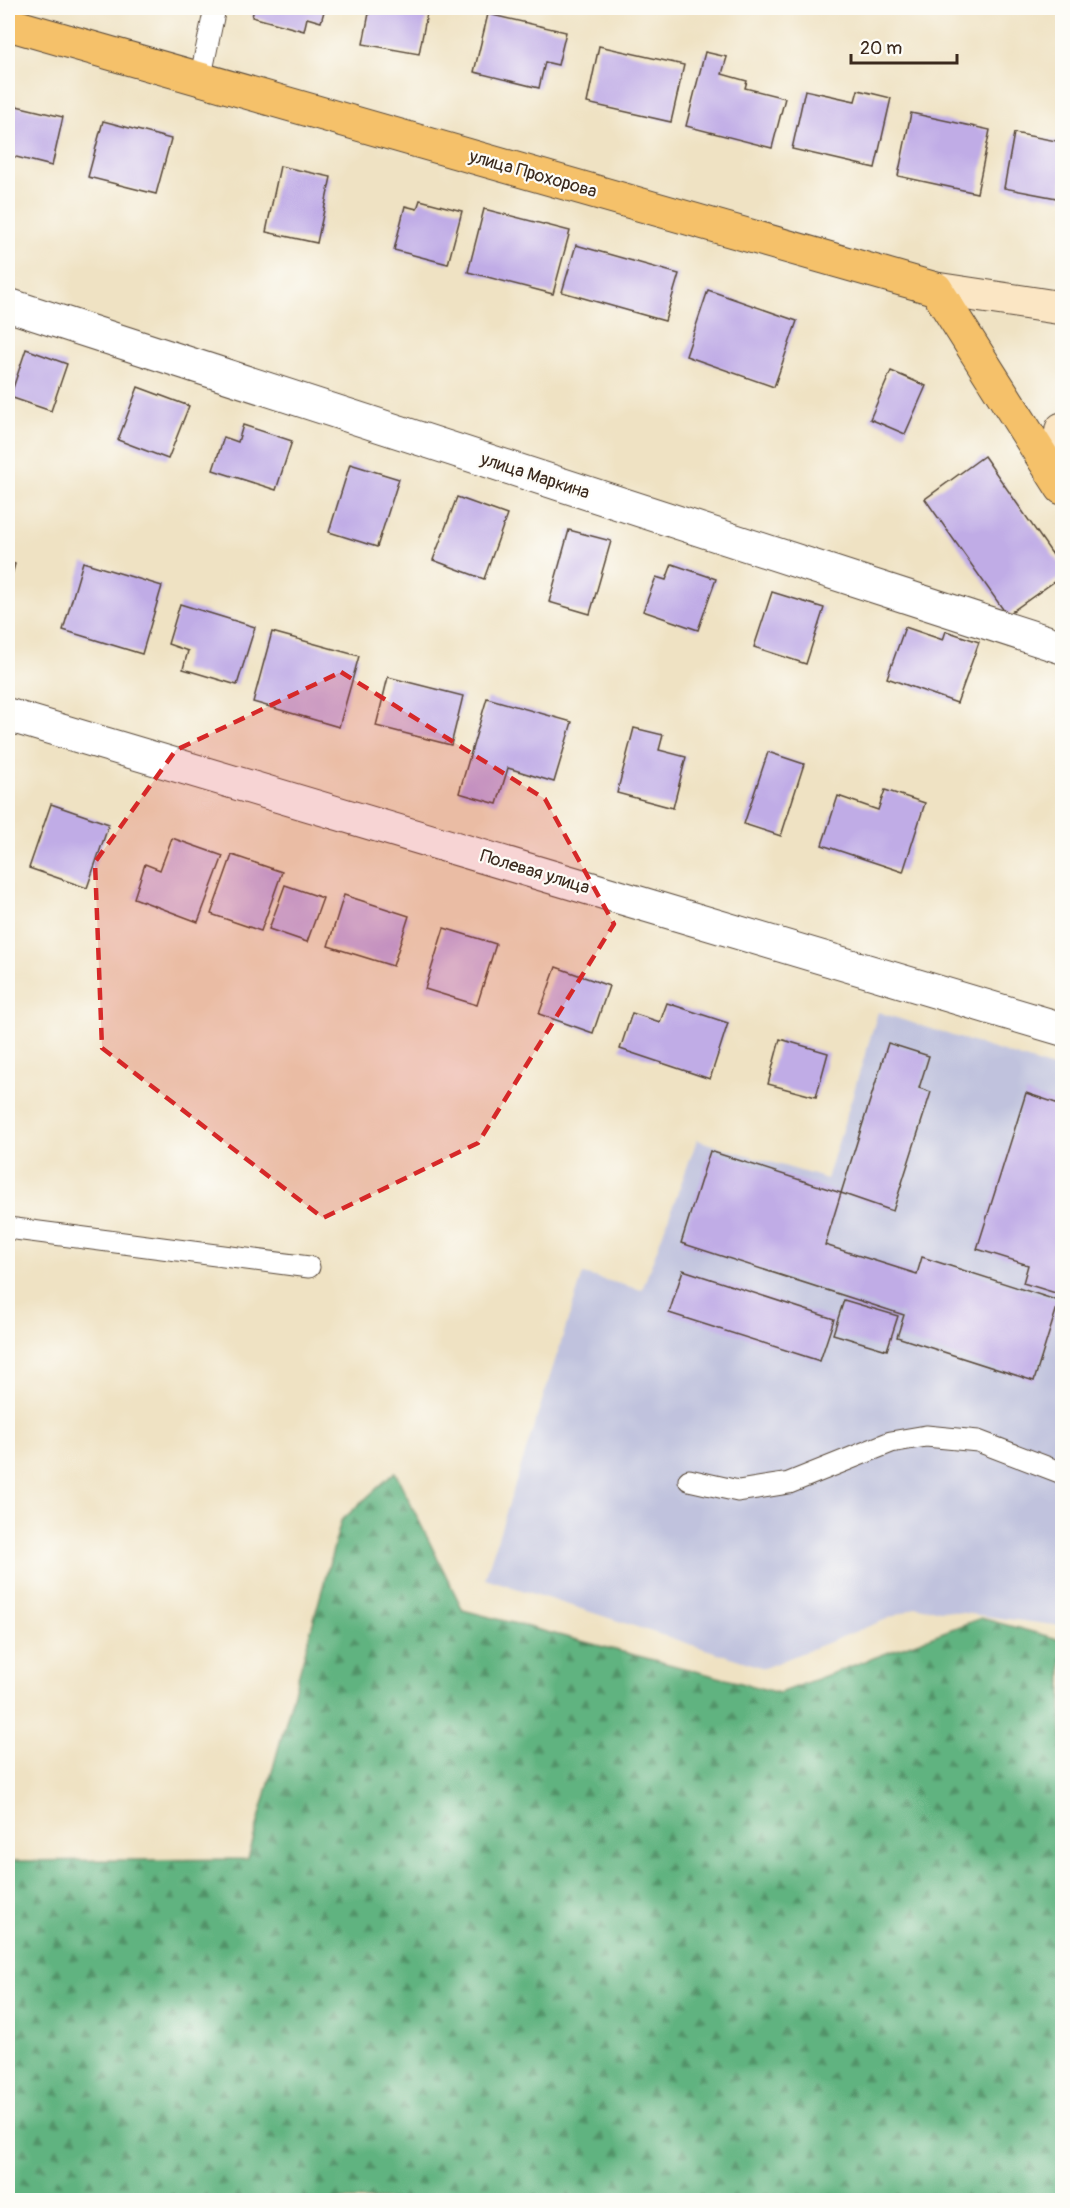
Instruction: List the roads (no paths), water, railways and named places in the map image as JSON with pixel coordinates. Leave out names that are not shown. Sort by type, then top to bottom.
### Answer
[{"type":"main road","name":"улица Прохорова","points":[[8,24],[936,289],[1062,308]]},
{"type":"main road","points":[[936,289],[1062,488]]},
{"type":"main road","points":[[1062,429],[1060,441],[1062,476]]},
{"type":"street","name":"улица Маркина","points":[[8,305],[1062,647]]},
{"type":"street","name":"Полевая улица","points":[[8,715],[1062,1029]]},
{"type":"lane","points":[[200,80],[215,8]]},
{"type":"lane","points":[[8,1228],[309,1267]]},
{"type":"lane","points":[[689,1480],[738,1491],[789,1484],[891,1442],[926,1436],[978,1441],[1062,1473]]}]
